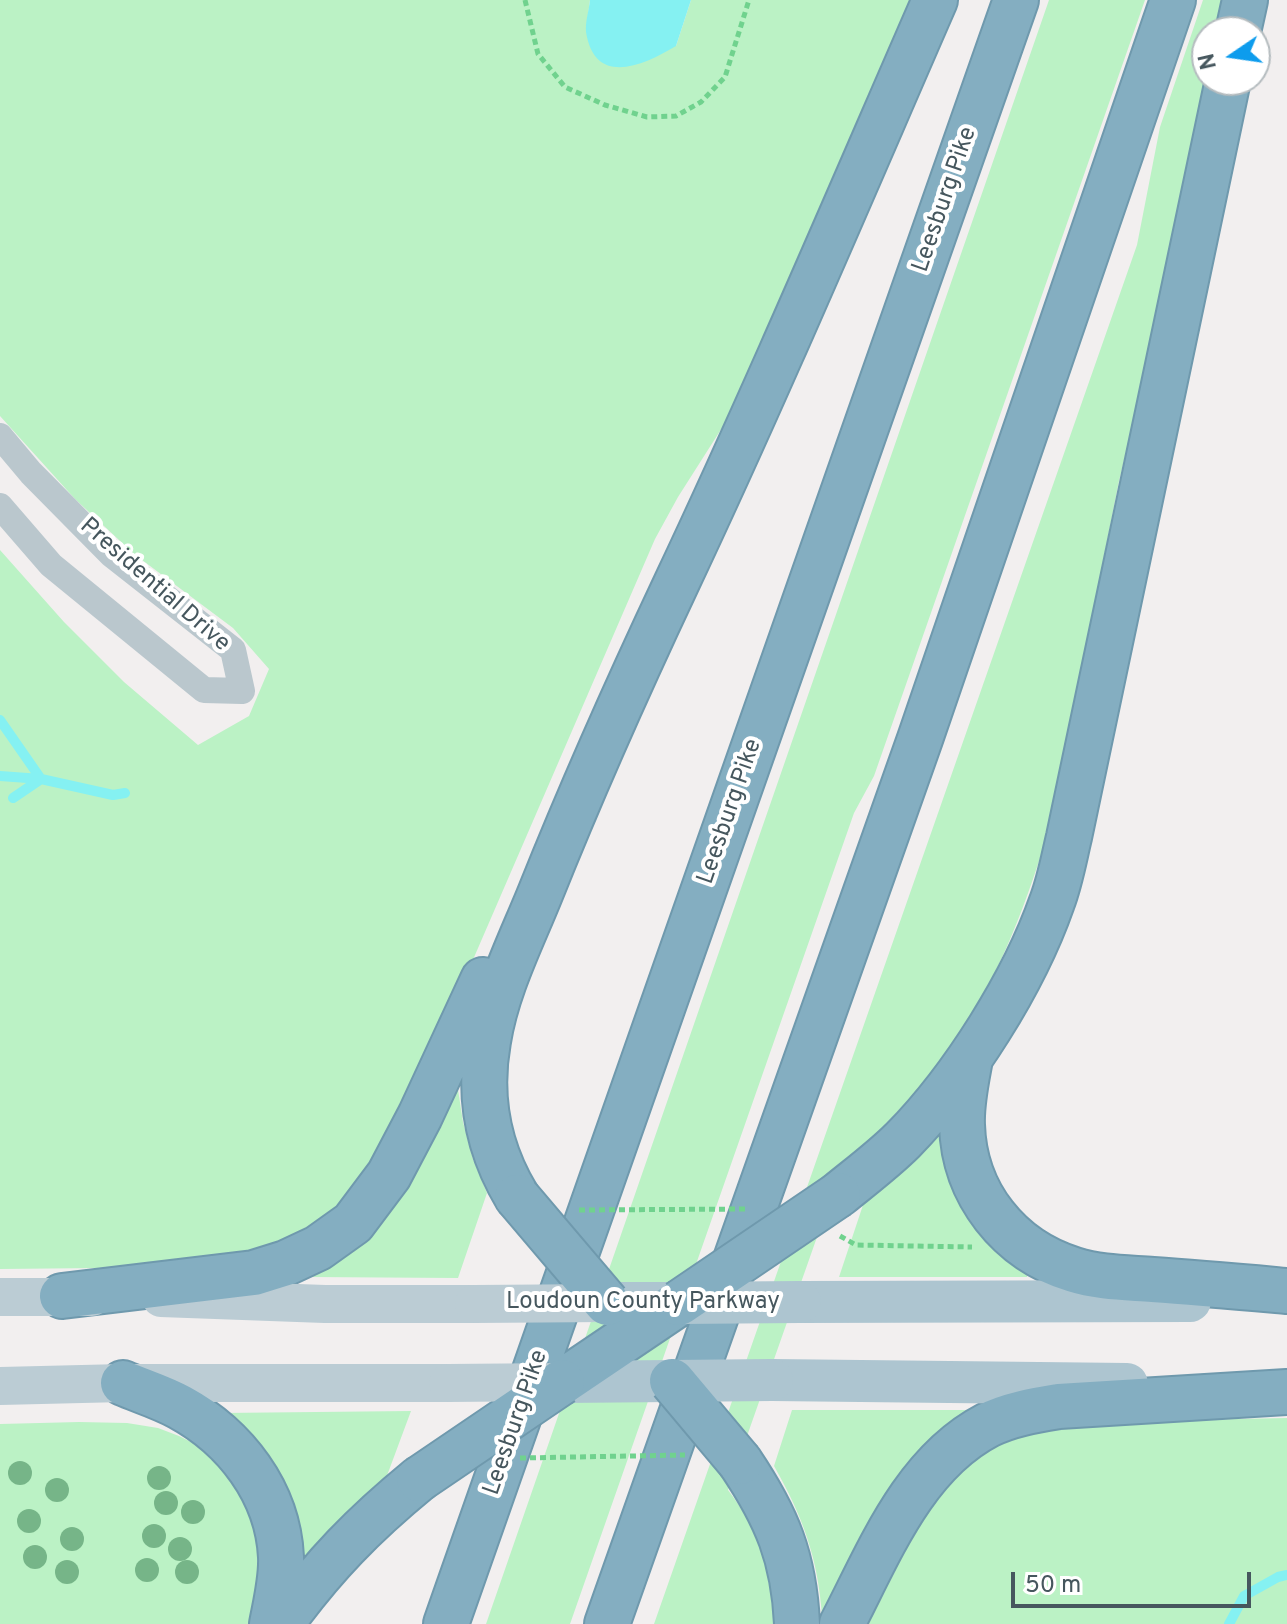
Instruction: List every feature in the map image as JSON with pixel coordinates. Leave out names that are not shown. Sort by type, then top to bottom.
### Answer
[{"type":"highway","points":[[797,1624],[795,1587],[787,1552],[774,1518],[740,1462],[517,1197],[503,1174],[484,1111],[484,1076],[488,1039],[498,1001],[567,827],[637,667],[723,484],[935,0]]},
{"type":"highway","name":"Leesburg Pike","points":[[446,1624],[1016,0]]},
{"type":"highway","points":[[607,1624],[920,739],[1173,0]]},
{"type":"highway","points":[[281,1624],[336,1553],[373,1517],[419,1479],[562,1382],[620,1319],[679,1303],[838,1195],[904,1138],[948,1086],[1012,990],[1056,888],[1069,837],[1225,96]]},
{"type":"highway","points":[[62,1296],[254,1273],[318,1248],[353,1223],[389,1175],[420,1116],[484,976],[567,827]]},
{"type":"highway","points":[[972,1052],[963,1094],[962,1127],[968,1158],[978,1189],[992,1215],[1016,1241],[1074,1270],[1287,1291]]},
{"type":"highway","points":[[123,1383],[179,1406],[217,1432],[247,1462],[269,1502],[279,1545],[281,1558],[272,1624]]},
{"type":"highway","points":[[842,1624],[896,1521],[923,1481],[953,1449],[985,1426],[1029,1411],[1059,1406],[1287,1390]]},
{"type":"main road","name":"Loudoun County Parkway","points":[[0,1297],[474,1304],[620,1319]]},
{"type":"main road","name":"Loudoun County Parkway","points":[[679,1303],[1287,1301]]},
{"type":"main road","points":[[0,1386],[772,1380],[1287,1390]]},
{"type":"street","name":"Presidential Drive","points":[[0,436],[31,473],[112,555],[233,650],[242,691],[204,690],[51,565],[0,506]]},
{"type":"path","points":[[525,0],[538,54],[565,87],[605,105],[647,117],[676,116],[701,102],[725,77],[749,0]]},
{"type":"path","points":[[574,1210],[759,1209]]},
{"type":"path","points":[[856,1245],[984,1247]]},
{"type":"path","points":[[514,1458],[686,1455]]},
{"type":"green space","points":[[0,0],[590,0],[586,30],[676,46],[691,0],[918,0],[734,409],[655,539],[427,1066],[373,1178],[335,1219],[283,1251],[200,1267],[0,1269],[0,550],[64,622],[124,682],[198,745],[249,716],[269,669],[233,628],[134,554],[75,499],[0,416]]},
{"type":"green space","points":[[1049,0],[1145,0],[874,776],[854,813],[570,1624],[486,1624]]},
{"type":"green space","points":[[1203,0],[1229,0],[1226,16],[1198,16]]},
{"type":"green space","points":[[1191,35],[1191,96],[1204,96],[1163,298],[1119,481],[1051,823],[1033,880],[1000,962],[956,1040],[902,1106],[842,1166],[728,1490],[748,1521],[762,1553],[776,1624],[654,1624],[1137,245],[1160,127]]},
{"type":"green space","points":[[457,1083],[473,1159],[487,1193],[458,1278],[310,1277],[379,1223],[402,1195]]},
{"type":"green space","points":[[943,1127],[1028,1271],[1027,1277],[839,1277],[863,1205]]},
{"type":"green space","points":[[792,1410],[983,1410],[822,1616],[813,1556],[793,1503],[774,1466]]},
{"type":"green space","points":[[411,1411],[385,1481],[306,1560],[301,1561],[221,1413]]},
{"type":"green space","points":[[1287,1418],[1287,1624],[865,1624],[906,1536],[951,1479],[1008,1440],[1035,1429],[1136,1421]]},
{"type":"green space","points":[[127,1423],[158,1428],[197,1445],[237,1481],[263,1549],[252,1624],[0,1624],[0,1424]]},
{"type":"water","points":[[590,0],[691,0],[676,46],[650,60],[622,67],[610,66],[599,60],[591,49],[586,32]]},
{"type":"waterway","points":[[0,720],[41,779],[13,798]]},
{"type":"waterway","points":[[0,776],[41,779],[113,795],[125,793]]},
{"type":"waterway","points":[[1229,1624],[1244,1596],[1287,1575]]}]
